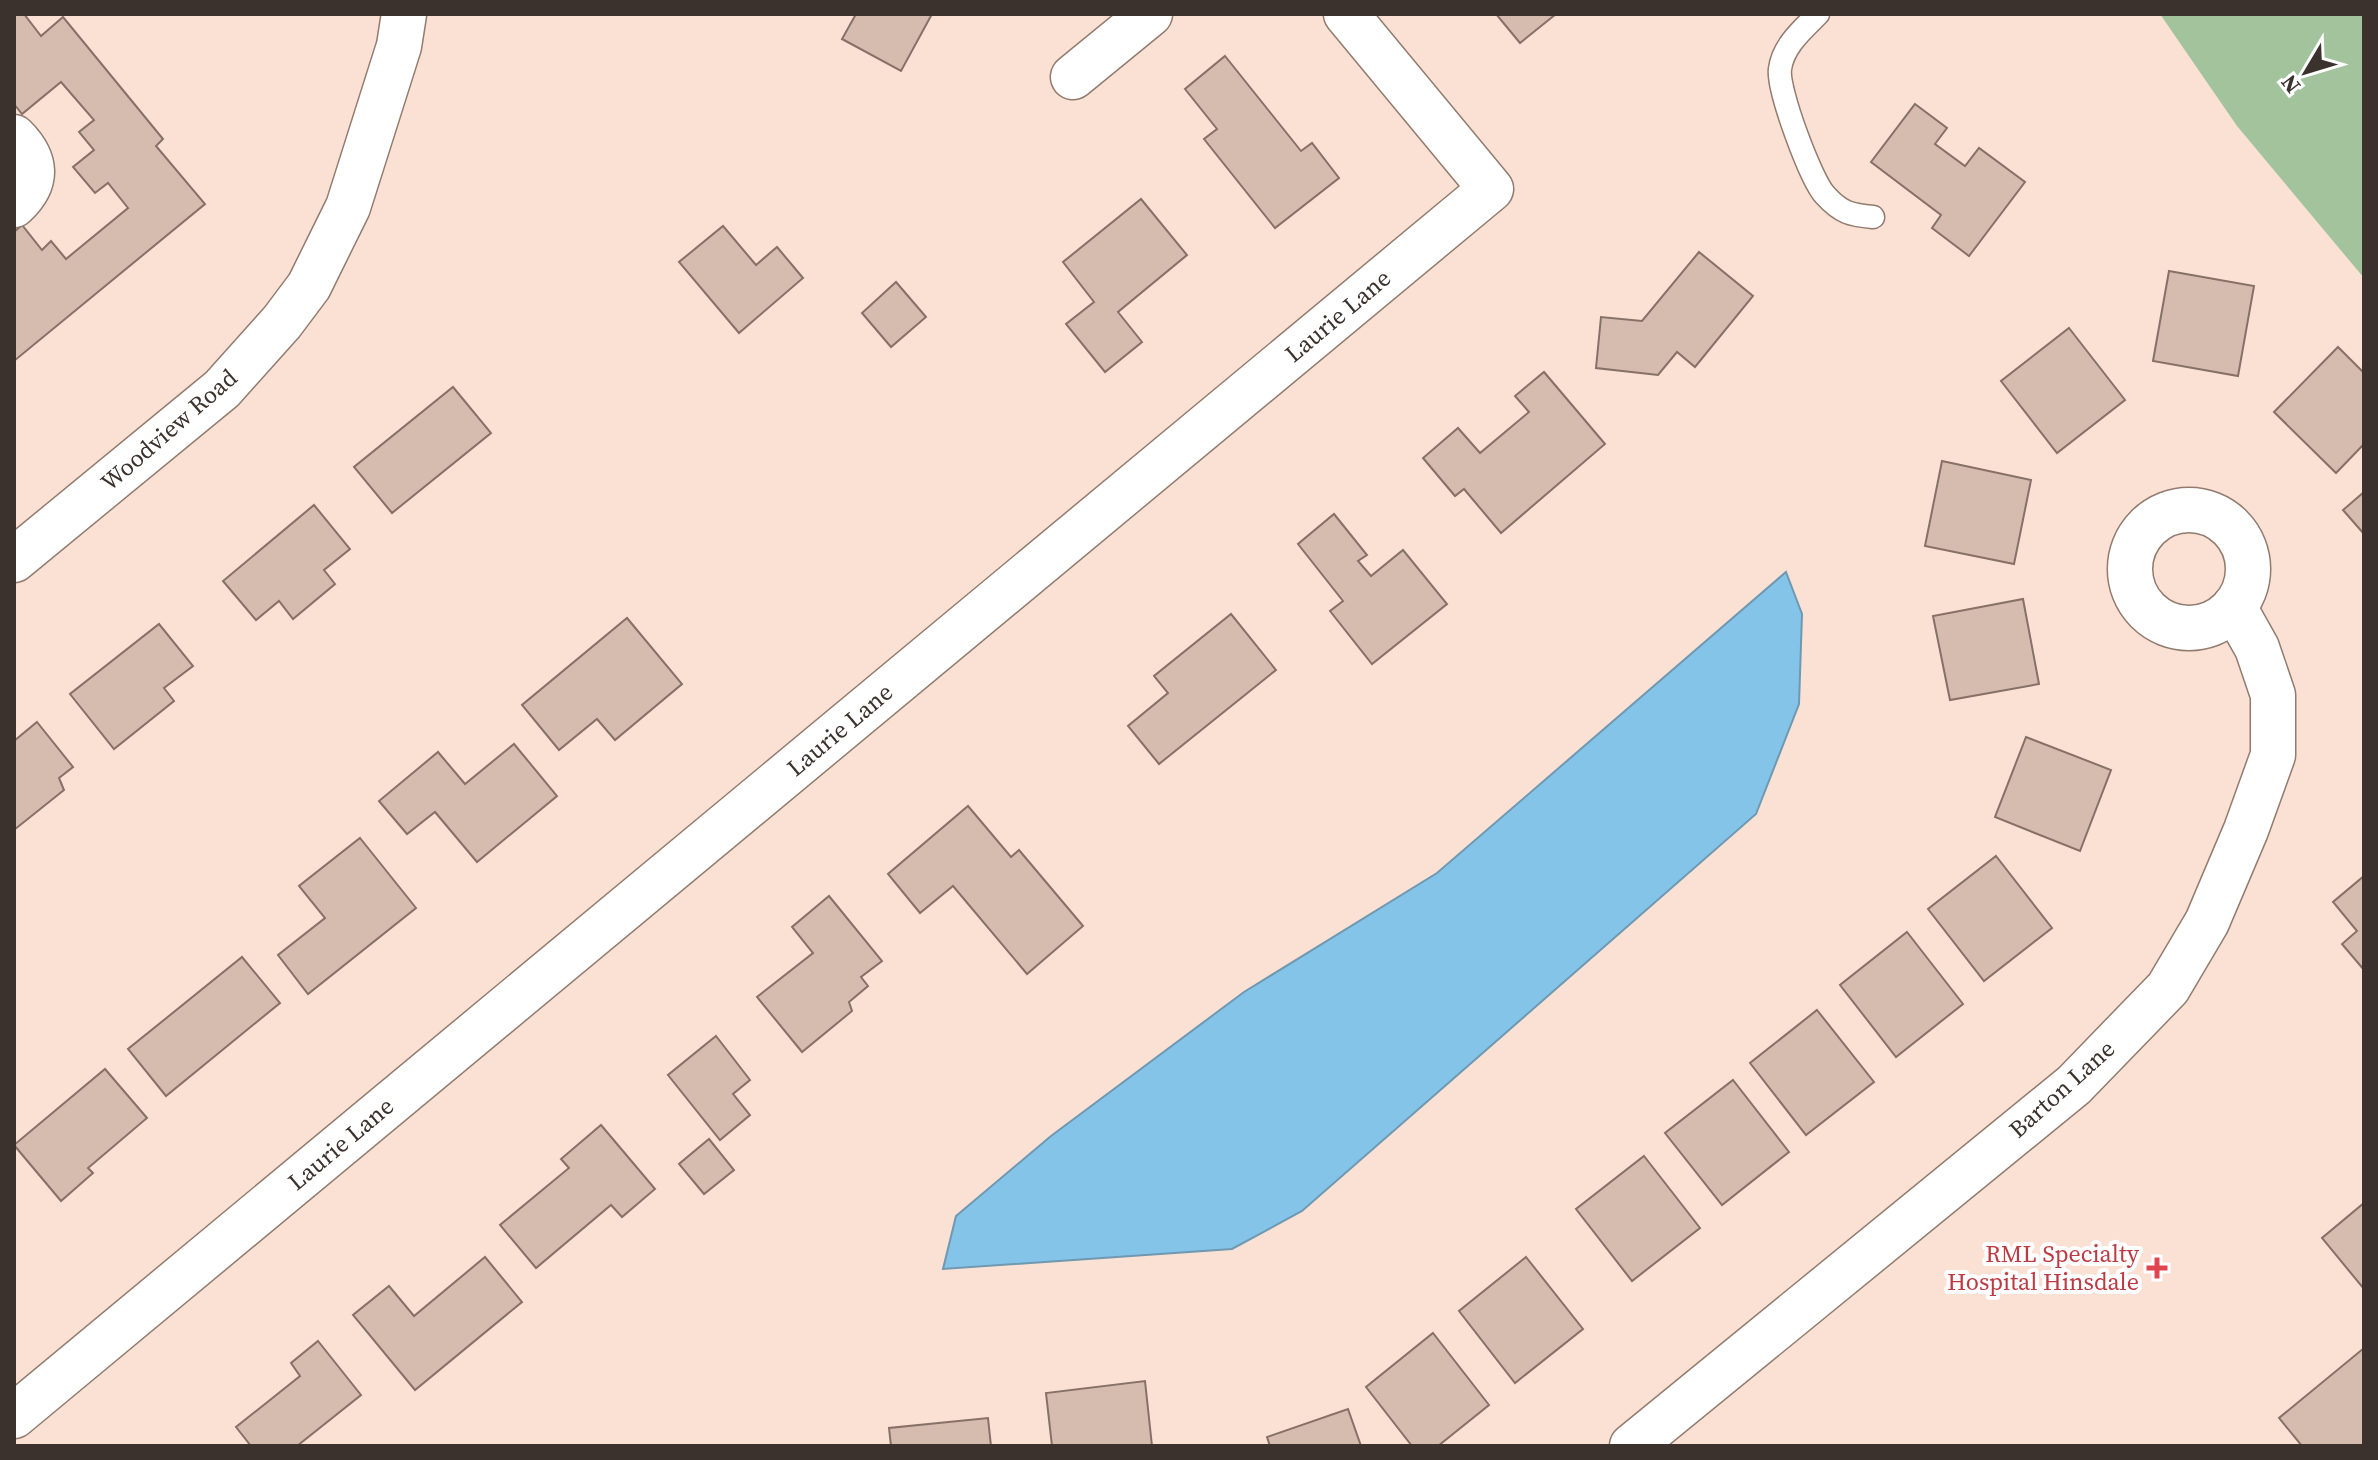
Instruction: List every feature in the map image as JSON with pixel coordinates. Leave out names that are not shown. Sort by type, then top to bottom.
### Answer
[{"type":"street","name":"Woodview Road","points":[[14,560],[222,389],[282,322],[309,286],[348,207],[399,46],[404,14]]},
{"type":"street","points":[[1073,77],[1150,14]]},
{"type":"street","name":"Laurie Lane","points":[[14,1416],[1491,189],[1346,14]]},
{"type":"street","points":[[14,137],[28,152],[32,177],[24,196],[14,205]]},
{"type":"street","name":"Barton Lane","points":[[1632,1446],[2074,1085],[2168,988],[2207,922],[2246,830],[2273,755],[2273,695],[2257,648],[2234,607]]},
{"type":"lane","points":[[1818,14],[1790,42],[1780,67],[1780,84],[1806,158],[1823,194],[1850,215],[1873,217]]},
{"type":"green space","points":[[2160,14],[2364,14],[2364,278],[2237,126]]},
{"type":"water","points":[[1786,572],[1802,614],[1799,704],[1756,814],[1302,1211],[1232,1249],[943,1269],[956,1216],[1051,1136],[1244,992],[1437,873]]},
{"type":"building","points":[[14,14],[24,14],[41,36],[63,17],[163,139],[156,146],[205,204],[14,361],[14,232],[22,225],[42,250],[51,241],[66,259],[128,208],[108,183],[95,193],[73,167],[94,150],[79,132],[94,120],[61,82],[22,114],[14,104]]},
{"type":"building","points":[[856,14],[932,14],[901,71],[842,39]]},
{"type":"building","points":[[1496,14],[1556,14],[1520,43]]},
{"type":"building","points":[[1225,56],[1301,151],[1312,143],[1339,178],[1275,228],[1204,139],[1217,129],[1185,89]]},
{"type":"building","points":[[1915,104],[1947,128],[1935,144],[1965,166],[1979,148],[2025,182],[1969,256],[1932,228],[1941,215],[1871,162]]},
{"type":"building","points":[[1141,199],[1187,255],[1118,312],[1142,342],[1105,372],[1066,324],[1094,302],[1063,262]]},
{"type":"building","points":[[723,226],[756,265],[777,247],[803,278],[739,333],[679,262]]},
{"type":"building","points":[[1699,252],[1753,296],[1695,367],[1677,352],[1658,375],[1596,368],[1601,317],[1642,321]]},
{"type":"building","points":[[2169,271],[2254,286],[2238,376],[2153,361]]},
{"type":"building","points":[[896,282],[926,317],[891,347],[862,313]]},
{"type":"building","points":[[2069,328],[2125,400],[2057,453],[2001,381]]},
{"type":"building","points":[[2338,347],[2364,373],[2364,444],[2336,473],[2274,412]]},
{"type":"building","points":[[1544,372],[1605,444],[1501,533],[1464,489],[1455,496],[1423,458],[1458,428],[1480,453],[1529,412],[1515,396]]},
{"type":"building","points":[[453,387],[491,433],[392,513],[354,467]]},
{"type":"building","points":[[1942,461],[2031,480],[2014,564],[1925,546]]},
{"type":"building","points":[[2364,492],[2364,534],[2343,510]]},
{"type":"building","points":[[314,505],[350,549],[324,570],[335,584],[293,619],[279,601],[256,620],[223,581]]},
{"type":"building","points":[[1334,514],[1367,555],[1358,561],[1371,576],[1403,550],[1447,604],[1372,664],[1330,611],[1343,601],[1298,544]]},
{"type":"building","points":[[2023,599],[2039,684],[1950,700],[1933,616]]},
{"type":"building","points":[[1231,614],[1276,670],[1159,764],[1128,726],[1168,693],[1154,676]]},
{"type":"building","points":[[627,618],[682,684],[615,740],[597,719],[559,750],[522,705]]},
{"type":"building","points":[[159,624],[193,666],[164,688],[174,701],[114,749],[70,694]]},
{"type":"building","points":[[37,722],[73,767],[59,778],[64,790],[14,830],[14,741]]},
{"type":"building","points":[[2026,737],[2111,770],[2080,851],[1995,817]]},
{"type":"building","points":[[514,744],[557,796],[477,862],[435,812],[407,834],[379,801],[438,752],[465,784]]},
{"type":"building","points":[[968,806],[1011,857],[1019,850],[1083,926],[1027,974],[953,886],[920,913],[888,874]]},
{"type":"building","points":[[360,838],[416,908],[308,994],[278,955],[325,918],[299,886]]},
{"type":"building","points":[[1996,856],[2052,928],[1984,981],[1928,909]]},
{"type":"building","points":[[2364,876],[2364,970],[2342,944],[2357,931],[2333,902]]},
{"type":"building","points":[[829,896],[882,961],[861,977],[868,986],[849,1002],[852,1011],[802,1052],[757,997],[813,953],[792,927]]},
{"type":"building","points":[[1907,932],[1963,1004],[1896,1057],[1840,985]]},
{"type":"building","points":[[242,957],[280,1003],[166,1096],[128,1049]]},
{"type":"building","points":[[1817,1010],[1874,1082],[1806,1135],[1750,1063]]},
{"type":"building","points":[[716,1036],[750,1080],[733,1094],[750,1115],[720,1140],[668,1075]]},
{"type":"building","points":[[105,1069],[147,1118],[88,1168],[93,1173],[61,1201],[14,1145]]},
{"type":"building","points":[[1733,1080],[1789,1152],[1722,1205],[1665,1133]]},
{"type":"building","points":[[601,1125],[655,1189],[622,1217],[611,1205],[536,1268],[500,1225],[569,1168],[561,1159]]},
{"type":"building","points":[[709,1139],[734,1170],[704,1194],[679,1164]]},
{"type":"building","points":[[1644,1156],[1700,1228],[1632,1281],[1576,1209]]},
{"type":"building","points":[[2364,1203],[2364,1289],[2322,1238]]},
{"type":"building","points":[[485,1257],[522,1302],[415,1390],[353,1315],[389,1286],[414,1316]]},
{"type":"building","points":[[1526,1257],[1583,1329],[1515,1383],[1459,1311]]},
{"type":"building","points":[[1433,1333],[1489,1405],[1438,1446],[1412,1446],[1366,1387]]},
{"type":"building","points":[[318,1341],[361,1395],[297,1446],[251,1446],[236,1427],[300,1376],[291,1363]]},
{"type":"building","points":[[2364,1348],[2364,1446],[2302,1446],[2279,1418]]},
{"type":"building","points":[[1145,1381],[1152,1446],[1052,1446],[1046,1393]]},
{"type":"building","points":[[1348,1409],[1361,1446],[1270,1446],[1267,1437]]},
{"type":"building","points":[[988,1418],[991,1446],[891,1446],[889,1428]]},
{"type":"place","name":"RML Specialty Hospital Hinsdale","points":[[2157,1268]]}]
